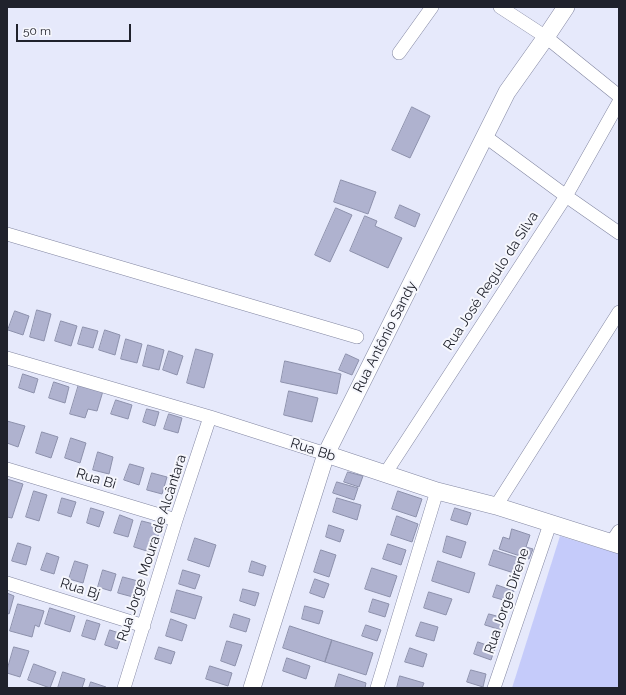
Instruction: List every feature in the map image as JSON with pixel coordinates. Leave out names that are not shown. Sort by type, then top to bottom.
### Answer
[{"type":"street","points":[[399,53],[432,7]]},
{"type":"street","points":[[500,7],[546,37],[619,96]]},
{"type":"street","name":"Rua Antônio Sandy","points":[[252,688],[326,454],[486,137],[507,92],[566,7]]},
{"type":"street","name":"Rua José Regulo da Silva","points":[[385,474],[566,196],[619,102]]},
{"type":"street","points":[[486,137],[619,233]]},
{"type":"street","points":[[7,234],[357,337]]},
{"type":"street","points":[[496,506],[619,312]]},
{"type":"street","name":"Rua Bb","points":[[7,358],[210,417],[437,491],[496,506],[550,524],[616,540]]},
{"type":"street","name":"Rua Jorge Moura de Alcântara","points":[[124,688],[176,520],[210,417]]},
{"type":"street","name":"Rua Bi","points":[[7,469],[176,520]]},
{"type":"street","points":[[377,688],[437,491]]},
{"type":"street","name":"Rua Jorge Direne","points":[[494,688],[550,524]]},
{"type":"street","name":"Rua Bj","points":[[7,583],[144,626]]},
{"type":"shaded area","points":[[560,536],[619,554],[619,688],[512,688]]},
{"type":"building","points":[[412,107],[430,116],[410,158],[392,150]]},
{"type":"building","points":[[341,180],[376,192],[368,214],[334,202]]},
{"type":"building","points":[[400,205],[420,214],[415,227],[395,218]]},
{"type":"building","points":[[336,208],[352,215],[330,262],[315,255]]},
{"type":"building","points":[[365,216],[377,221],[375,226],[402,238],[388,268],[350,251]]},
{"type":"building","points":[[37,310],[51,314],[44,341],[30,337]]},
{"type":"building","points":[[15,311],[29,316],[23,335],[8,330]]},
{"type":"building","points":[[61,321],[77,326],[71,346],[55,341]]},
{"type":"building","points":[[83,327],[98,331],[93,348],[78,344]]},
{"type":"building","points":[[105,330],[120,335],[115,355],[99,350]]},
{"type":"building","points":[[126,339],[142,344],[137,363],[121,359]]},
{"type":"building","points":[[148,345],[164,350],[159,370],[143,366]]},
{"type":"building","points":[[196,349],[213,354],[204,388],[187,383]]},
{"type":"building","points":[[169,351],[183,356],[177,375],[163,370]]},
{"type":"building","points":[[346,354],[359,360],[352,375],[339,370]]},
{"type":"building","points":[[285,361],[341,374],[337,394],[281,382]]},
{"type":"building","points":[[23,374],[38,379],[34,393],[19,388]]},
{"type":"building","points":[[54,382],[69,387],[65,403],[49,398]]},
{"type":"building","points":[[79,384],[103,391],[97,411],[88,409],[85,418],[70,414]]},
{"type":"building","points":[[289,391],[318,398],[312,422],[284,415]]},
{"type":"building","points":[[116,400],[132,405],[128,419],[111,414]]},
{"type":"building","points":[[147,409],[159,412],[155,426],[143,422]]},
{"type":"building","points":[[169,414],[182,418],[178,433],[164,429]]},
{"type":"building","points":[[7,421],[25,426],[18,447],[7,443]]},
{"type":"building","points":[[42,432],[58,437],[51,458],[36,453]]},
{"type":"building","points":[[71,438],[86,443],[80,463],[65,458]]},
{"type":"building","points":[[98,452],[113,457],[109,474],[93,470]]},
{"type":"building","points":[[130,464],[144,468],[139,485],[124,480]]},
{"type":"building","points":[[348,472],[363,476],[359,487],[344,482]]},
{"type":"building","points":[[152,473],[167,477],[162,494],[147,490]]},
{"type":"building","points":[[7,479],[23,484],[12,518],[7,517]]},
{"type":"building","points":[[337,482],[358,488],[354,500],[333,493]]},
{"type":"building","points":[[34,491],[47,495],[39,521],[26,517]]},
{"type":"building","points":[[398,491],[422,499],[416,517],[392,509]]},
{"type":"building","points":[[62,498],[76,502],[71,517],[58,513]]},
{"type":"building","points":[[337,498],[361,505],[357,520],[333,512]]},
{"type":"building","points":[[91,508],[104,512],[99,527],[87,523]]},
{"type":"building","points":[[455,508],[471,513],[467,525],[451,520]]},
{"type":"building","points":[[120,515],[133,520],[128,537],[114,533]]},
{"type":"building","points":[[397,516],[418,524],[412,542],[391,535]]},
{"type":"building","points":[[142,521],[161,526],[153,553],[134,547]]},
{"type":"building","points":[[329,525],[344,530],[340,542],[326,537]]},
{"type":"building","points":[[512,529],[530,535],[526,547],[533,549],[529,559],[499,549],[503,537],[509,539]]},
{"type":"building","points":[[447,536],[466,542],[461,558],[443,552]]},
{"type":"building","points":[[195,538],[216,545],[209,567],[188,560]]},
{"type":"building","points":[[18,543],[31,547],[26,565],[12,561]]},
{"type":"building","points":[[388,544],[406,550],[401,565],[383,559]]},
{"type":"building","points":[[321,550],[336,555],[329,577],[314,572]]},
{"type":"building","points":[[494,550],[522,559],[517,574],[489,565]]},
{"type":"building","points":[[47,553],[59,557],[54,574],[41,570]]},
{"type":"building","points":[[75,561],[88,565],[83,583],[69,579]]},
{"type":"building","points":[[252,561],[266,566],[263,576],[249,572]]},
{"type":"building","points":[[438,561],[475,573],[469,593],[432,581]]},
{"type":"building","points":[[372,568],[397,576],[390,597],[365,589]]},
{"type":"building","points":[[103,570],[116,574],[111,591],[98,587]]},
{"type":"building","points":[[183,570],[200,575],[195,589],[179,584]]},
{"type":"building","points":[[123,577],[138,581],[133,597],[118,593]]},
{"type":"building","points":[[315,579],[329,584],[324,598],[310,593]]},
{"type":"building","points":[[497,585],[514,591],[510,602],[493,597]]},
{"type":"building","points":[[243,589],[259,593],[255,606],[240,601]]},
{"type":"building","points":[[177,590],[202,597],[195,619],[171,612]]},
{"type":"building","points":[[429,592],[452,599],[446,615],[424,608]]},
{"type":"building","points":[[7,593],[14,596],[9,614],[7,613]]},
{"type":"building","points":[[373,599],[389,604],[385,617],[369,612]]},
{"type":"building","points":[[18,604],[44,611],[39,627],[35,625],[32,637],[10,631]]},
{"type":"building","points":[[305,606],[323,611],[319,624],[302,619]]},
{"type":"building","points":[[50,608],[75,616],[70,632],[45,624]]},
{"type":"building","points":[[234,614],[250,619],[246,632],[230,627]]},
{"type":"building","points":[[489,614],[504,618],[501,630],[485,625]]},
{"type":"building","points":[[171,619],[187,625],[182,641],[166,636]]},
{"type":"building","points":[[87,620],[100,624],[95,640],[82,636]]},
{"type":"building","points":[[421,622],[438,627],[434,641],[416,636]]},
{"type":"building","points":[[366,625],[381,630],[377,641],[362,636]]},
{"type":"building","points":[[290,626],[332,640],[325,662],[283,648]]},
{"type":"building","points":[[110,630],[122,634],[117,649],[105,645]]},
{"type":"building","points":[[332,640],[373,653],[366,675],[325,662]]},
{"type":"building","points":[[227,641],[242,645],[235,666],[221,661]]},
{"type":"building","points":[[478,642],[495,648],[491,660],[474,654]]},
{"type":"building","points":[[14,647],[29,651],[20,677],[7,673]]},
{"type":"building","points":[[159,647],[175,652],[171,664],[155,659]]},
{"type":"building","points":[[410,648],[427,654],[423,667],[405,662]]},
{"type":"building","points":[[287,658],[310,666],[306,679],[283,671]]},
{"type":"building","points":[[34,664],[56,672],[50,688],[28,680]]},
{"type":"building","points":[[210,666],[232,673],[228,686],[206,679]]},
{"type":"building","points":[[471,670],[486,674],[483,687],[467,682]]},
{"type":"building","points":[[63,672],[85,679],[82,688],[58,688]]},
{"type":"building","points":[[339,674],[366,683],[365,688],[335,688]]},
{"type":"building","points":[[400,676],[424,683],[422,688],[397,688]]},
{"type":"building","points":[[91,682],[106,687],[89,688]]}]
